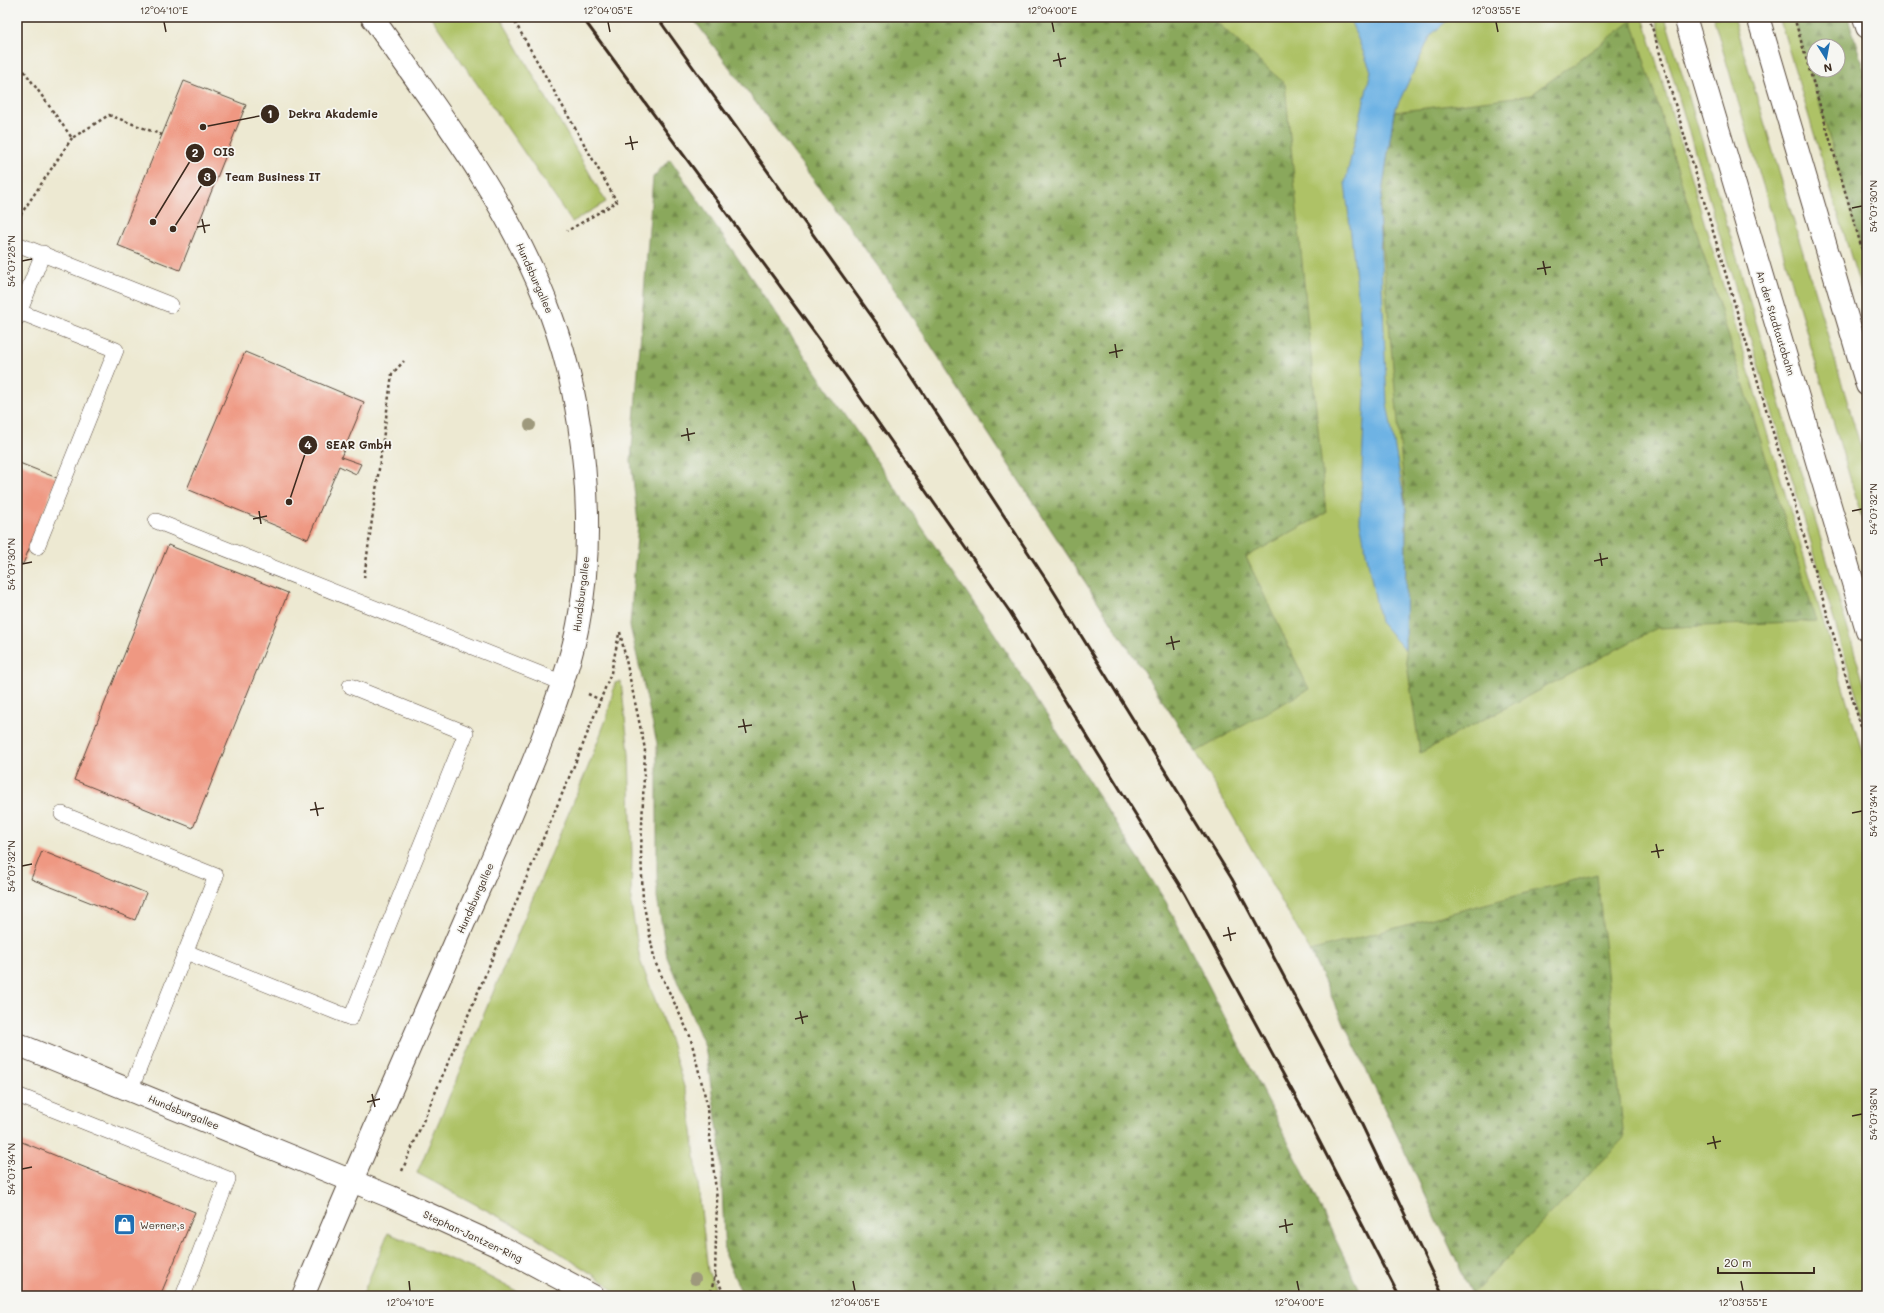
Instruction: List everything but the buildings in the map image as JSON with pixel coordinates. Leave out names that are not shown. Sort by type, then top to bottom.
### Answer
[{"type":"main road","name":"Hundsburgallee","points":[[303,1296],[351,1181],[534,762],[563,683],[578,624],[586,569],[587,511],[580,436],[570,376],[552,317],[531,266],[508,218],[473,162],[372,17]]},
{"type":"main road","name":"An der Stadtautobahn","points":[[1685,17],[1867,630]]},
{"type":"main road","points":[[1758,17],[1867,385]]},
{"type":"main road","points":[[1864,17],[1867,28]]},
{"type":"main road","name":"Hundsburgallee","points":[[17,1044],[351,1181]]},
{"type":"main road","name":"Stephan-Jantzen-Ring","points":[[351,1181],[391,1197],[507,1250],[593,1296]]},
{"type":"lane","points":[[17,244],[43,253],[171,305]]},
{"type":"lane","points":[[37,547],[116,350],[18,314],[43,253]]},
{"type":"lane","points":[[156,521],[563,683]]},
{"type":"lane","points":[[186,952],[351,1018],[466,733],[350,686]]},
{"type":"lane","points":[[62,814],[216,876],[130,1091]]},
{"type":"lane","points":[[17,1095],[228,1179],[183,1296]]},
{"type":"path","points":[[512,17],[617,202],[567,231]]},
{"type":"path","points":[[1649,17],[1867,747]]},
{"type":"path","points":[[1794,17],[1867,266]]},
{"type":"path","points":[[17,61],[72,138]]},
{"type":"path","points":[[17,220],[72,138],[109,115],[162,135]]},
{"type":"path","points":[[360,602],[392,374],[404,361]]},
{"type":"path","points":[[391,1197],[582,747],[610,673],[620,632],[645,749],[641,851],[643,901],[655,962],[690,1036],[706,1100],[717,1200],[715,1275],[710,1296]]},
{"type":"path","points":[[715,1275],[725,1296]]},
{"type":"green space","points":[[431,17],[500,17],[606,202],[572,222]]},
{"type":"green space","points":[[692,17],[1643,17],[1867,768],[1867,1296],[1473,1296],[1310,951],[1196,752],[889,281]]},
{"type":"green space","points":[[692,17],[1211,17],[1285,84],[1326,513],[1246,557],[1309,689],[1196,752],[889,281]]},
{"type":"green space","points":[[1655,17],[1665,17],[1867,694],[1867,731]]},
{"type":"green space","points":[[1713,17],[1733,17],[1867,468],[1867,535]]},
{"type":"green space","points":[[1779,17],[1794,17],[1806,58],[1806,78],[1812,78],[1867,266],[1867,310]]},
{"type":"green space","points":[[1794,17],[1848,17],[1867,80],[1867,266],[1812,78],[1846,78],[1846,38],[1806,38],[1806,58]]},
{"type":"green space","points":[[1632,21],[1816,621],[1657,628],[1420,753],[1405,650],[1406,510],[1379,213],[1394,112],[1531,95]]},
{"type":"green space","points":[[670,159],[991,628],[1166,902],[1286,1137],[1363,1296],[743,1296],[725,1256],[720,1144],[705,1047],[667,957],[657,897],[657,743],[630,626],[638,523],[631,461],[653,177]]},
{"type":"green space","points":[[621,681],[629,754],[632,854],[631,903],[640,960],[671,1042],[689,1104],[708,1271],[719,1296],[619,1296],[607,1284],[531,1234],[417,1173],[588,767],[607,717],[615,683]]},
{"type":"green space","points":[[1597,874],[1624,1139],[1472,1294],[1310,951]]},
{"type":"green space","points":[[388,1233],[478,1271],[525,1296],[362,1296]]},
{"type":"water","points":[[1349,17],[1451,17],[1431,35],[1394,112],[1379,213],[1387,403],[1406,510],[1405,650],[1380,622],[1360,522],[1365,390],[1359,304],[1345,183],[1371,71]]},
{"type":"railway","points":[[582,17],[833,358],[1010,612],[1185,894],[1312,1127],[1399,1296]]},
{"type":"railway","points":[[657,17],[878,325],[1051,587],[1232,879],[1354,1108],[1443,1296]]},
{"type":"place","name":"Dekra Akademie","points":[[203,127]]},
{"type":"place","name":"OIS","points":[[153,222]]},
{"type":"place","name":"Team Business IT","points":[[173,229]]},
{"type":"place","name":"SEAR GmbH","points":[[289,502]]},
{"type":"place","name":"Werner,s","points":[[125,1225]]}]
